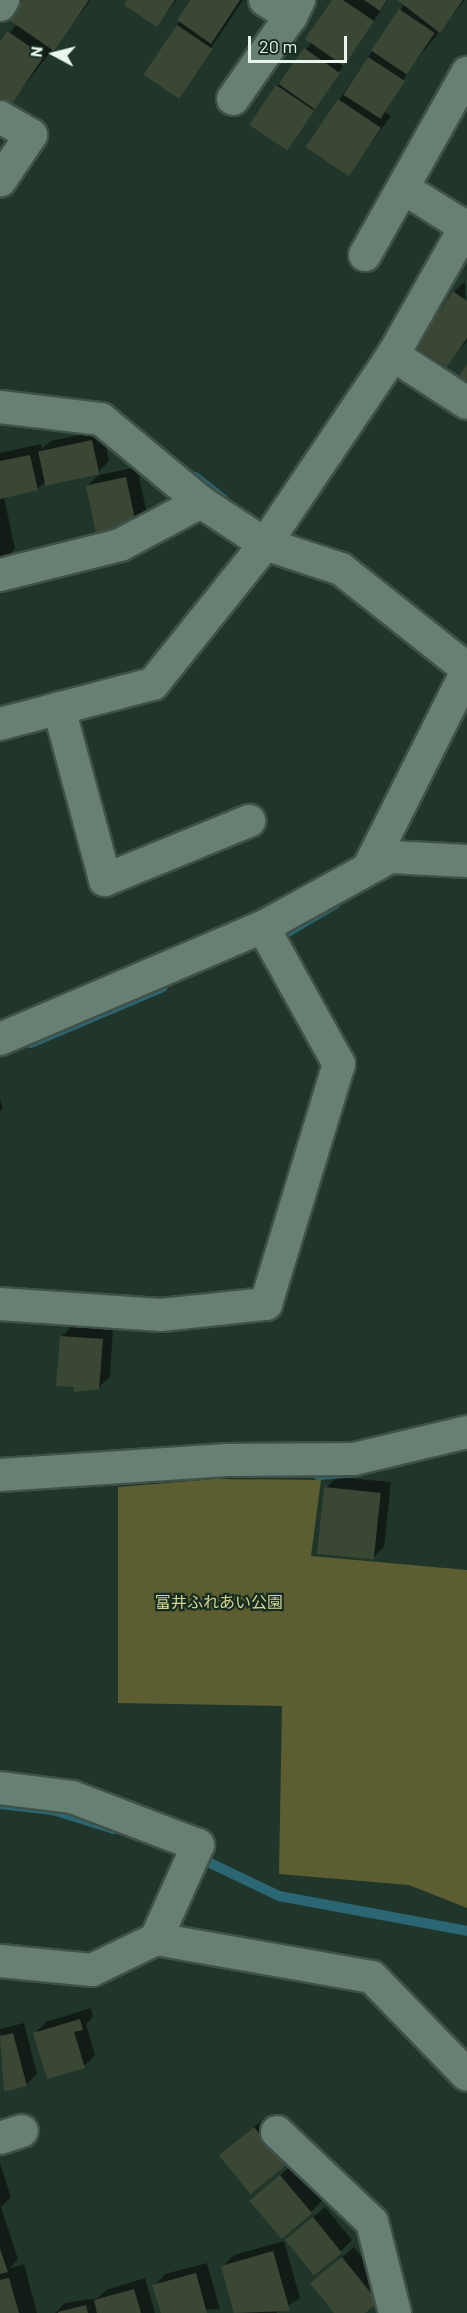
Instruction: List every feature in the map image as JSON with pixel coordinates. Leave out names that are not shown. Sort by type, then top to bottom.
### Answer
[{"type":"street","points":[[0,5],[3,0]]},
{"type":"street","points":[[233,99],[285,5]]},
{"type":"street","points":[[365,255],[467,74]]},
{"type":"street","points":[[0,117],[31,135],[0,181]]},
{"type":"street","points":[[0,724],[153,684],[265,544],[393,355],[466,226],[403,188]]},
{"type":"street","points":[[393,355],[467,403]]},
{"type":"street","points":[[0,407],[101,419],[201,502],[265,544],[341,569],[467,670],[369,867]]},
{"type":"street","points":[[0,575],[120,544],[201,502]]},
{"type":"street","points":[[59,708],[105,880],[249,821]]},
{"type":"street","points":[[0,1039],[268,936],[369,867],[390,857],[467,861]]},
{"type":"street","points":[[0,1304],[161,1315],[266,1305],[339,1064],[268,936]]},
{"type":"street","points":[[0,1475],[227,1460],[354,1459],[467,1432]]},
{"type":"street","points":[[0,1788],[72,1797],[198,1845],[156,1939]]},
{"type":"street","points":[[0,1961],[92,1970],[156,1939],[372,1977],[467,2075]]},
{"type":"street","points":[[277,2132],[372,2222],[395,2313]]},
{"type":"green space","name":"富井ふれあい公園","points":[[215,1479],[321,1480],[311,1556],[467,1570],[467,1908],[409,1885],[279,1874],[282,1706],[118,1703],[118,1487]]},
{"type":"building","points":[[23,0],[89,0],[54,51],[9,20]]},
{"type":"building","points":[[127,0],[175,0],[157,27],[124,5]]},
{"type":"building","points":[[191,0],[240,0],[211,44],[177,20]]},
{"type":"building","points":[[332,0],[343,0],[374,21],[344,66],[305,39]]},
{"type":"building","points":[[364,0],[387,0],[380,11]]},
{"type":"building","points":[[397,0],[463,0],[440,33]]},
{"type":"building","points":[[399,9],[435,33],[407,74],[371,50]]},
{"type":"building","points":[[177,25],[213,49],[179,99],[143,75]]},
{"type":"building","points":[[7,31],[44,56],[11,105],[0,98],[0,42]]},
{"type":"building","points":[[304,48],[340,73],[315,109],[279,84]]},
{"type":"building","points":[[368,57],[405,81],[380,119],[343,95]]},
{"type":"building","points":[[276,85],[314,111],[287,151],[249,125]]},
{"type":"building","points":[[338,99],[381,128],[349,176],[306,147]]},
{"type":"building","points":[[453,291],[467,301],[467,338],[447,367],[416,347]]},
{"type":"building","points":[[467,364],[467,384],[458,378]]},
{"type":"building","points":[[92,440],[99,474],[45,486],[38,451]]},
{"type":"building","points":[[30,455],[38,490],[0,499],[0,461]]},
{"type":"building","points":[[126,477],[136,526],[96,534],[86,486]]},
{"type":"building","points":[[60,1336],[103,1339],[99,1389],[74,1392],[74,1387],[56,1386]]},
{"type":"building","points":[[324,1487],[381,1493],[374,1560],[317,1554]]},
{"type":"building","points":[[80,2019],[83,2030],[74,2032],[85,2068],[47,2079],[33,2033]]},
{"type":"building","points":[[13,2033],[27,2086],[4,2092],[0,2036]]},
{"type":"building","points":[[254,2127],[285,2166],[250,2194],[219,2155]]},
{"type":"building","points":[[280,2175],[312,2213],[281,2239],[249,2201]]},
{"type":"building","points":[[313,2217],[342,2253],[314,2275],[285,2240]]},
{"type":"building","points":[[0,2249],[8,2272],[0,2274]]},
{"type":"building","points":[[273,2251],[290,2311],[234,2313],[221,2266]]},
{"type":"building","points":[[342,2257],[378,2302],[365,2313],[334,2313],[310,2283]]},
{"type":"building","points":[[196,2273],[207,2313],[161,2313],[152,2285]]},
{"type":"building","points":[[9,2278],[19,2313],[0,2313],[0,2280]]},
{"type":"building","points":[[134,2289],[141,2313],[97,2313],[94,2300]]},
{"type":"building","points":[[86,2305],[88,2313],[58,2313],[58,2312]]},
{"type":"waterway","points":[[195,477],[223,499]]},
{"type":"waterway","points":[[274,940],[335,904]]},
{"type":"waterway","points":[[31,1043],[163,987]]},
{"type":"waterway","points":[[318,1475],[359,1472]]},
{"type":"waterway","points":[[0,1804],[53,1810],[114,1829]]},
{"type":"waterway","points":[[206,1861],[279,1896],[467,1931]]}]
